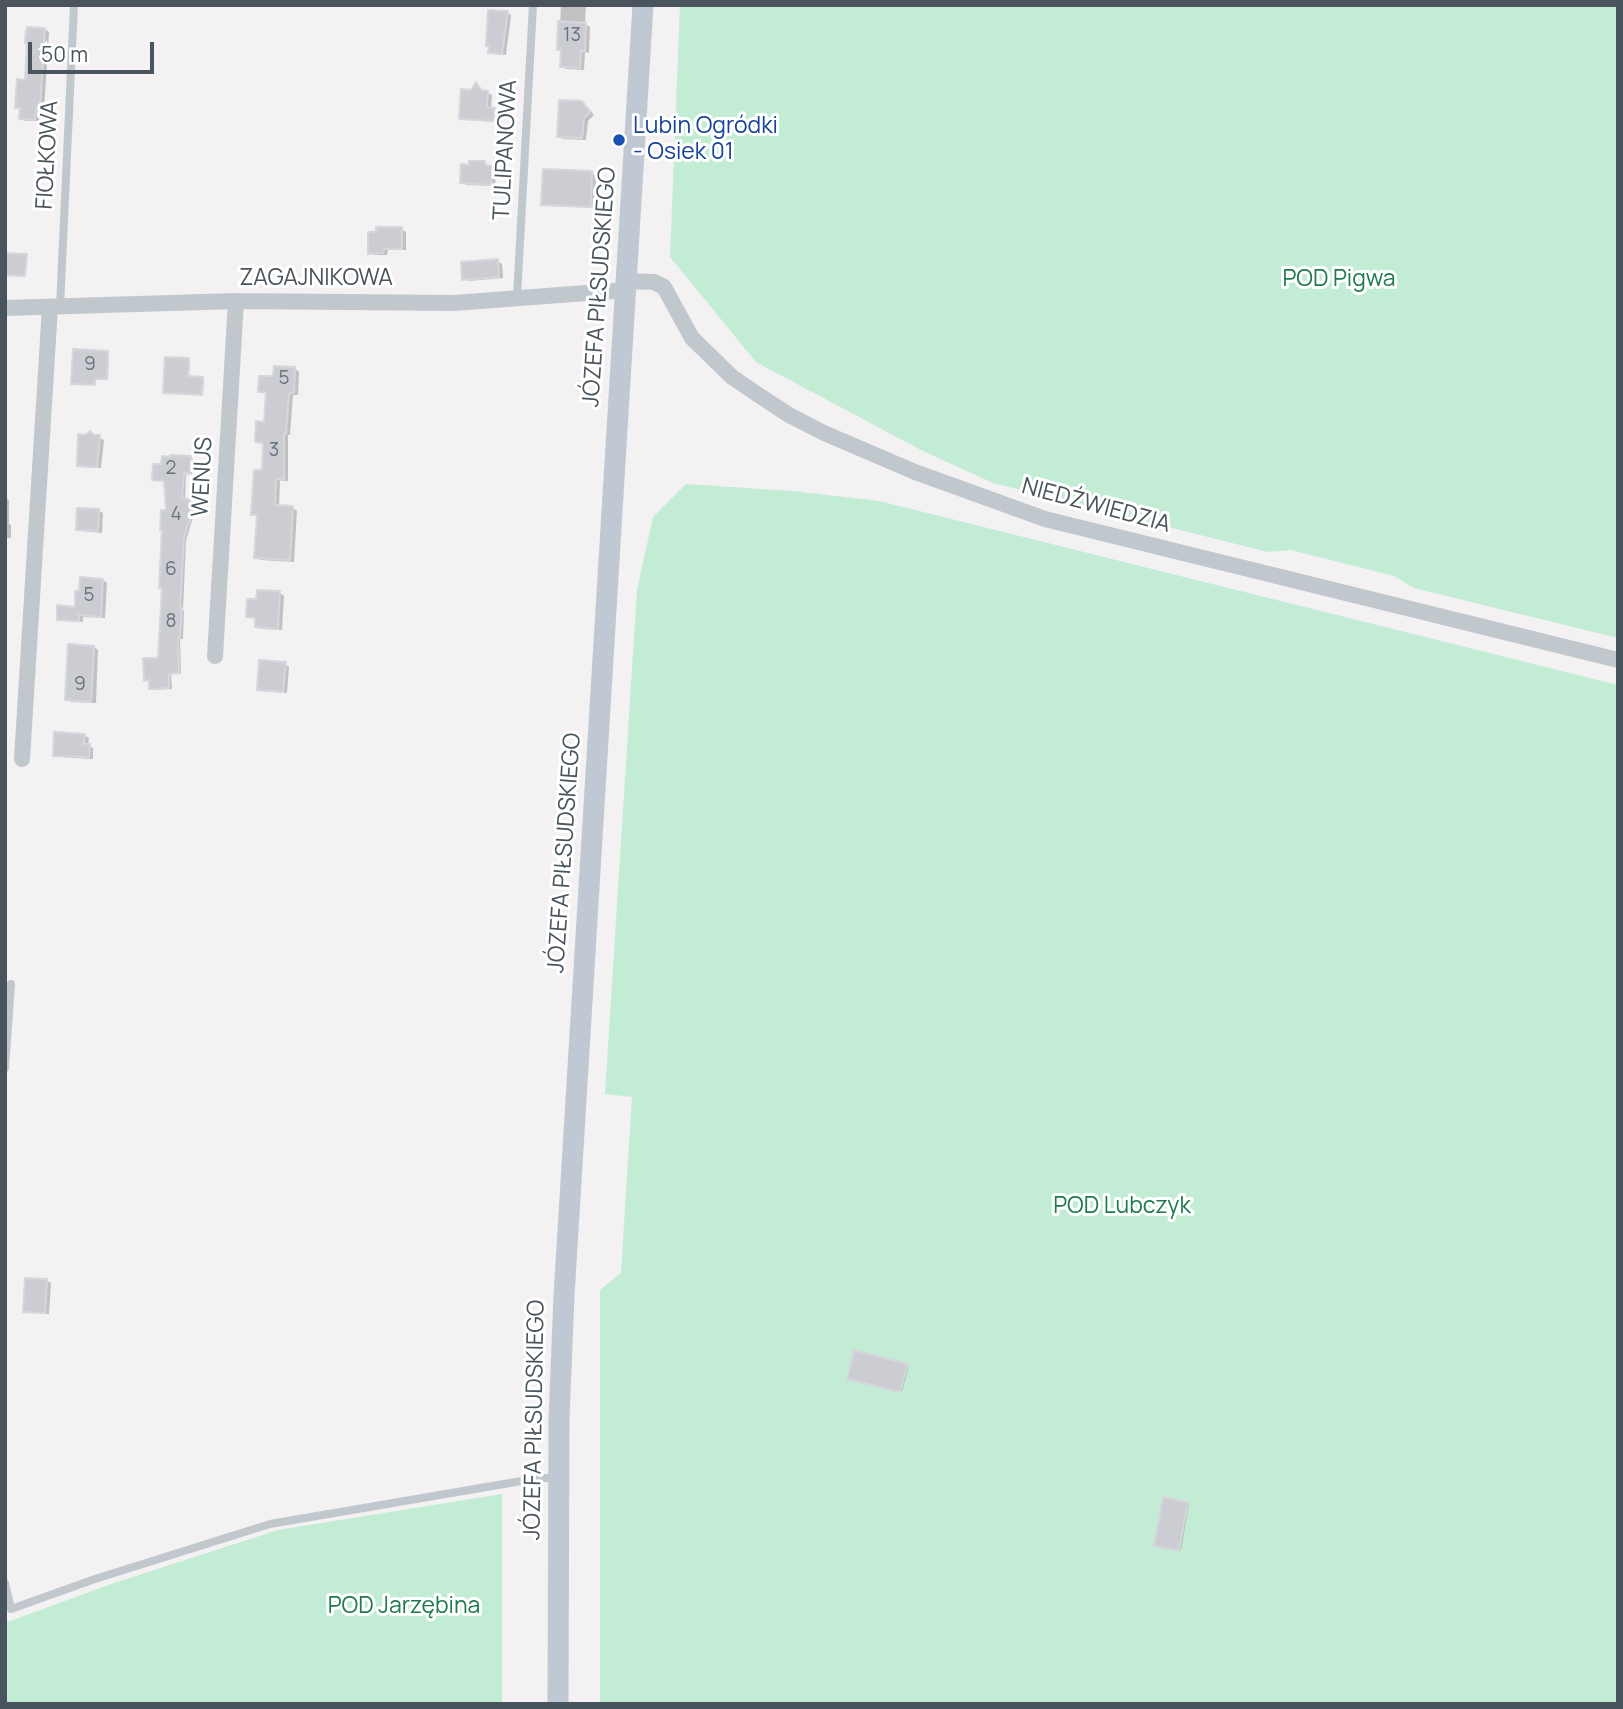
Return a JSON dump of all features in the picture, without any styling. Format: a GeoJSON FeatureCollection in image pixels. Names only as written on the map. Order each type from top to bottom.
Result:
{"type":"FeatureCollection","features":[{"type":"Feature","properties":{"kind":"street","name":"JÓZEFA PIŁSUDSKIEGO"},"geometry":{"type":"LineString","coordinates":[[558,1704],[558,1478],[564,1296],[643,5]]}},
{"type":"Feature","properties":{"kind":"street","name":"NIEDŹWIEDZIA"},"geometry":{"type":"LineString","coordinates":[[626,285],[654,282],[664,286],[692,338],[732,377],[789,415],[915,472],[1045,519],[1618,660]]}},
{"type":"Feature","properties":{"kind":"street","name":"ZAGAJNIKOWA"},"geometry":{"type":"LineString","coordinates":[[5,308],[236,301],[454,303],[626,285]]}},
{"type":"Feature","properties":{"kind":"street","name":"WENUS"},"geometry":{"type":"LineString","coordinates":[[215,656],[236,301]]}},
{"type":"Feature","properties":{"kind":"street"},"geometry":{"type":"LineString","coordinates":[[22,759],[55,307]]}},
{"type":"Feature","properties":{"kind":"lane","name":"FIOŁKOWA"},"geometry":{"type":"LineString","coordinates":[[55,307],[74,5]]}},
{"type":"Feature","properties":{"kind":"lane","name":"TULIPANOWA"},"geometry":{"type":"LineString","coordinates":[[517,297],[533,5]]}},
{"type":"Feature","properties":{"kind":"lane"},"geometry":{"type":"LineString","coordinates":[[5,1068],[11,984]]}},
{"type":"Feature","properties":{"kind":"lane"},"geometry":{"type":"LineString","coordinates":[[5,1583],[11,1609],[95,1579],[270,1524],[539,1478],[558,1478]]}},
{"type":"Feature","properties":{"kind":"green space","name":"POD Pigwa"},"geometry":{"type":"Polygon","coordinates":[[[680,5],[1618,5],[1618,638],[1414,588],[1394,576],[1291,550],[1268,552],[993,483],[921,450],[756,362],[670,257],[680,5]]]}},
{"type":"Feature","properties":{"kind":"green space","name":"POD Lubczyk"},"geometry":{"type":"Polygon","coordinates":[[[686,484],[792,491],[879,501],[1618,685],[1618,1704],[600,1704],[600,1290],[621,1273],[632,1097],[605,1094],[637,590],[653,517],[686,484]]]}},
{"type":"Feature","properties":{"kind":"green space","name":"POD Jarzębina"},"geometry":{"type":"Polygon","coordinates":[[[502,1494],[502,1704],[5,1704],[5,1623],[111,1584],[278,1530],[502,1494]]]}},
{"type":"Feature","properties":{"kind":"building"},"geometry":{"type":"Polygon","coordinates":[[[488,10],[508,11],[502,54],[488,53],[488,10]]]}},
{"type":"Feature","properties":{"kind":"building"},"geometry":{"type":"Polygon","coordinates":[[[558,21],[586,23],[585,51],[581,51],[580,68],[560,67],[561,50],[557,50],[558,21]]]}},
{"type":"Feature","properties":{"kind":"building"},"geometry":{"type":"Polygon","coordinates":[[[27,27],[45,28],[40,109],[36,109],[35,120],[19,119],[20,108],[15,108],[17,79],[25,80],[27,27]]]}},
{"type":"Feature","properties":{"kind":"building"},"geometry":{"type":"Polygon","coordinates":[[[476,82],[481,90],[488,91],[487,107],[495,108],[494,121],[459,119],[461,89],[471,90],[476,82]]]}},
{"type":"Feature","properties":{"kind":"building"},"geometry":{"type":"Polygon","coordinates":[[[559,100],[582,101],[590,112],[584,118],[582,138],[557,137],[559,100]]]}},
{"type":"Feature","properties":{"kind":"building"},"geometry":{"type":"Polygon","coordinates":[[[469,161],[485,161],[485,165],[492,166],[491,185],[460,183],[461,164],[469,165],[469,161]]]}},
{"type":"Feature","properties":{"kind":"building"},"geometry":{"type":"Polygon","coordinates":[[[543,169],[592,171],[591,207],[541,205],[543,169]]]}},
{"type":"Feature","properties":{"kind":"building"},"geometry":{"type":"Polygon","coordinates":[[[376,227],[402,227],[402,249],[384,249],[383,253],[368,254],[368,232],[376,232],[376,227]]]}},
{"type":"Feature","properties":{"kind":"building"},"geometry":{"type":"Polygon","coordinates":[[[5,253],[27,254],[25,276],[5,275],[5,253]]]}},
{"type":"Feature","properties":{"kind":"building"},"geometry":{"type":"Polygon","coordinates":[[[498,259],[499,277],[462,280],[461,262],[498,259]]]}},
{"type":"Feature","properties":{"kind":"building"},"geometry":{"type":"Polygon","coordinates":[[[73,349],[108,351],[107,379],[95,379],[95,385],[71,384],[73,349]]]}},
{"type":"Feature","properties":{"kind":"building"},"geometry":{"type":"Polygon","coordinates":[[[165,357],[189,358],[188,376],[203,377],[202,395],[163,393],[165,357]]]}},
{"type":"Feature","properties":{"kind":"building"},"geometry":{"type":"Polygon","coordinates":[[[274,366],[295,367],[294,393],[289,393],[284,434],[284,480],[276,479],[275,505],[293,506],[290,560],[254,558],[257,515],[251,515],[254,470],[262,470],[263,443],[255,442],[256,421],[264,422],[266,392],[258,392],[259,376],[273,376],[274,366]]]}},
{"type":"Feature","properties":{"kind":"building"},"geometry":{"type":"Polygon","coordinates":[[[90,431],[94,435],[100,435],[97,467],[77,466],[78,434],[86,435],[90,431]]]}},
{"type":"Feature","properties":{"kind":"building"},"geometry":{"type":"Polygon","coordinates":[[[162,456],[191,456],[190,474],[184,473],[182,499],[191,499],[190,523],[184,539],[182,608],[178,638],[179,673],[169,674],[169,688],[149,689],[149,680],[144,681],[143,658],[158,658],[162,588],[159,588],[161,510],[166,510],[164,481],[152,480],[153,464],[161,464],[162,456]]]}},
{"type":"Feature","properties":{"kind":"building"},"geometry":{"type":"Polygon","coordinates":[[[77,508],[99,509],[98,531],[76,530],[77,508]]]}},
{"type":"Feature","properties":{"kind":"building"},"geometry":{"type":"Polygon","coordinates":[[[80,577],[103,579],[101,617],[79,615],[79,621],[57,620],[57,605],[75,607],[75,591],[79,591],[80,577]]]}},
{"type":"Feature","properties":{"kind":"building"},"geometry":{"type":"Polygon","coordinates":[[[257,590],[280,591],[278,629],[255,627],[255,618],[246,617],[247,599],[256,599],[257,590]]]}},
{"type":"Feature","properties":{"kind":"building"},"geometry":{"type":"Polygon","coordinates":[[[68,644],[94,646],[91,702],[65,700],[68,644]]]}},
{"type":"Feature","properties":{"kind":"building"},"geometry":{"type":"Polygon","coordinates":[[[259,660],[286,662],[283,692],[257,690],[259,660]]]}},
{"type":"Feature","properties":{"kind":"building"},"geometry":{"type":"Polygon","coordinates":[[[54,732],[85,734],[84,744],[90,744],[89,757],[53,756],[54,732]]]}},
{"type":"Feature","properties":{"kind":"building"},"geometry":{"type":"Polygon","coordinates":[[[25,1278],[47,1279],[45,1313],[23,1312],[25,1278]]]}},
{"type":"Feature","properties":{"kind":"building"},"geometry":{"type":"Polygon","coordinates":[[[854,1350],[908,1364],[900,1392],[847,1379],[854,1350]]]}},
{"type":"Feature","properties":{"kind":"building"},"geometry":{"type":"Polygon","coordinates":[[[1163,1497],[1188,1502],[1179,1551],[1154,1546],[1163,1497]]]}},
{"type":"Feature","properties":{"kind":"place","name":"Lubin Ogródki - Osiek 01"},"geometry":{"type":"Point","coordinates":[619,140]}}]}
